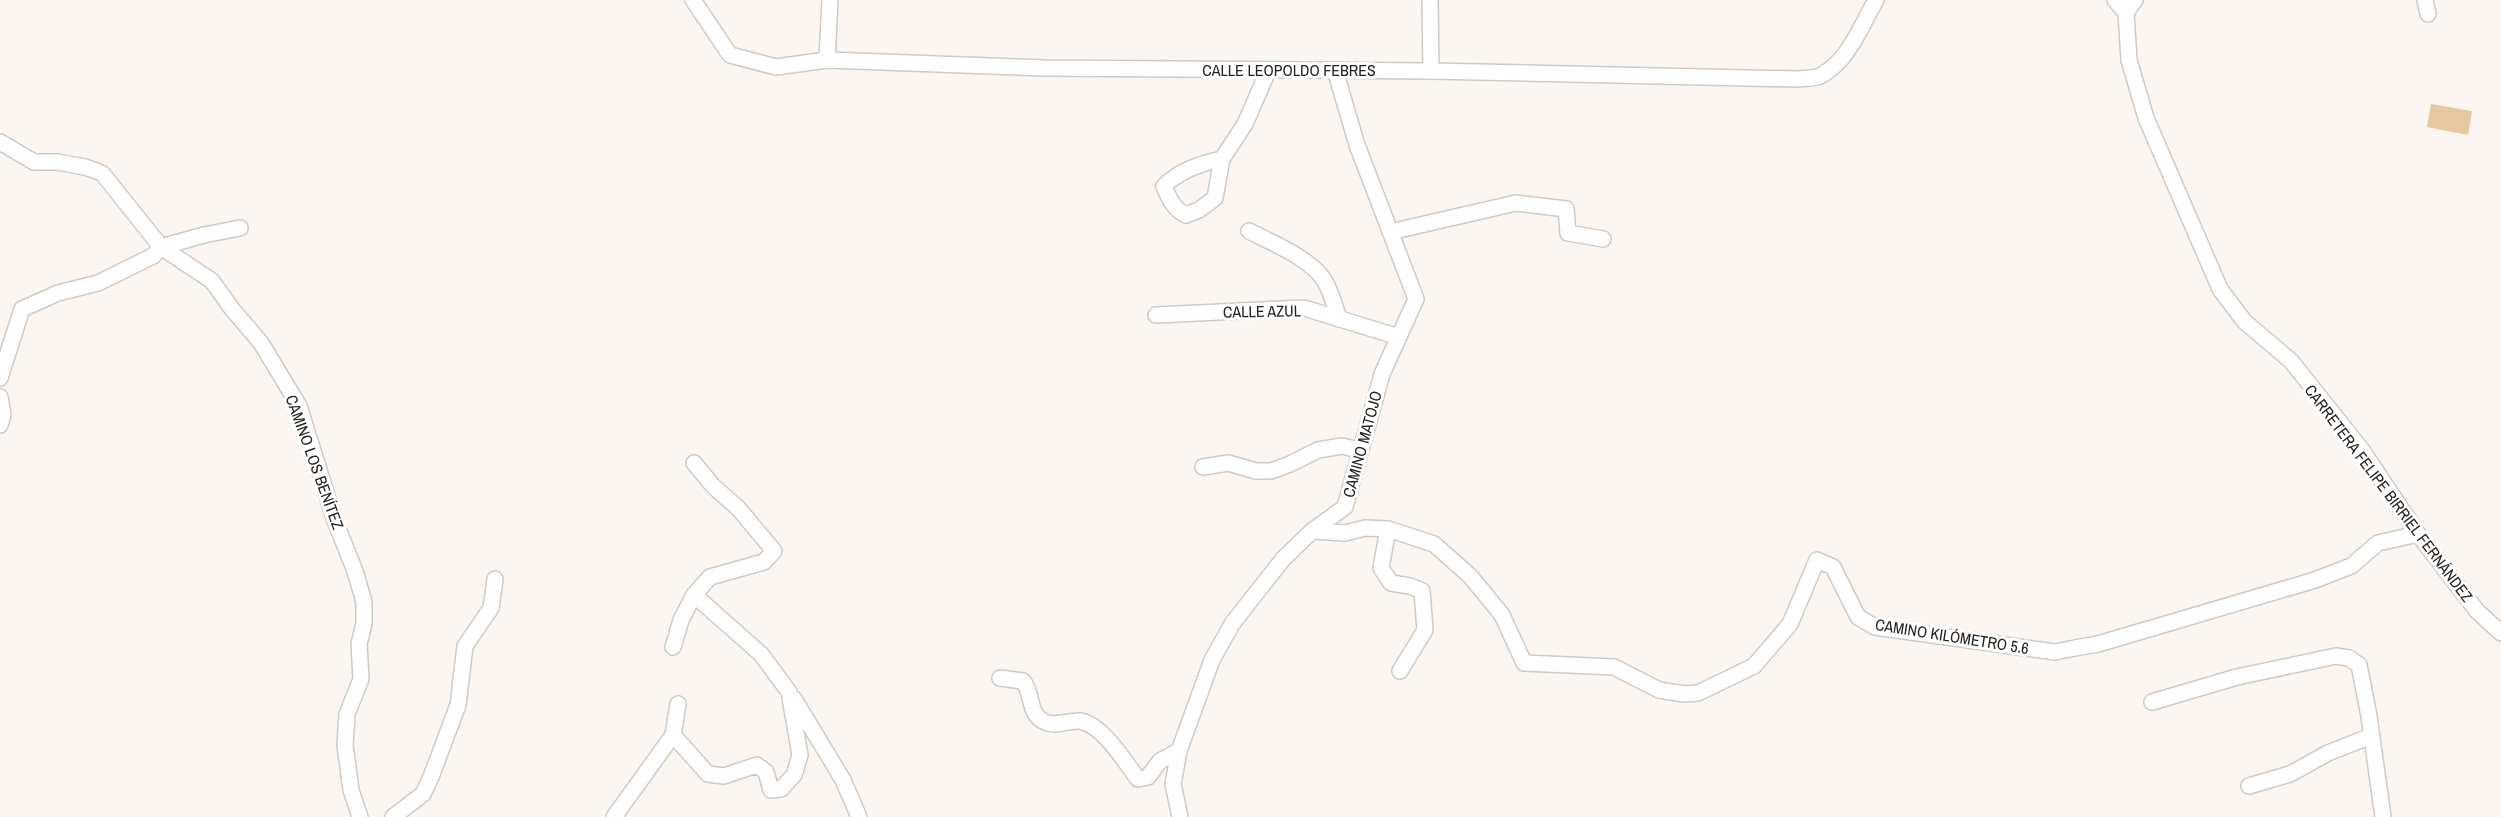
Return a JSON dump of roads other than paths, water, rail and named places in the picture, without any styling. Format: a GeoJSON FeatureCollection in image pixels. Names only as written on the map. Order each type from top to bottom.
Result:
{"type":"FeatureCollection","features":[{"type":"Feature","properties":{"kind":"street","name":"CALLE LEOPOLDO FEBRES"},"geometry":{"type":"LineString","coordinates":[[693,0],[730,55],[776,67],[827,60],[1057,68],[1431,71],[1797,79],[1818,77],[1834,67],[1844,56],[1876,0]]}},
{"type":"Feature","properties":{"kind":"street"},"geometry":{"type":"LineString","coordinates":[[827,60],[830,0]]}},
{"type":"Feature","properties":{"kind":"street"},"geometry":{"type":"LineString","coordinates":[[1430,0],[1431,71]]}},
{"type":"Feature","properties":{"kind":"street"},"geometry":{"type":"LineString","coordinates":[[2115,0],[2131,7]]}},
{"type":"Feature","properties":{"kind":"street","name":"CARRETERA FELIPE BIRRIEL FERNÁNDEZ"},"geometry":{"type":"LineString","coordinates":[[2131,7],[2129,60],[2146,118],[2220,289],[2244,321],[2298,370],[2362,450],[2418,534],[2478,611],[2501,633]]}},
{"type":"Feature","properties":{"kind":"street"},"geometry":{"type":"LineString","coordinates":[[1222,159],[1245,124],[1268,70]]}},
{"type":"Feature","properties":{"kind":"street","name":"CAMINO MATOJO"},"geometry":{"type":"LineString","coordinates":[[1180,817],[1173,784],[1179,752],[1212,660],[1232,624],[1265,581],[1312,531],[1345,507],[1382,374],[1416,299],[1357,145],[1335,70]]}},
{"type":"Feature","properties":{"kind":"street","name":"CAMINO LOS BENÍTEZ"},"geometry":{"type":"LineString","coordinates":[[0,142],[34,162],[57,162],[102,173],[161,247],[212,281],[272,360],[298,406],[334,520],[355,571],[364,602],[364,624],[359,644],[361,679],[347,714],[345,745],[351,790],[360,817]]}},
{"type":"Feature","properties":{"kind":"street"},"geometry":{"type":"LineString","coordinates":[[1390,232],[1516,203],[1566,209],[1568,233],[1603,239]]}},
{"type":"Feature","properties":{"kind":"street"},"geometry":{"type":"LineString","coordinates":[[0,378],[22,309],[58,293],[98,284],[153,256],[161,247],[240,228]]}},
{"type":"Feature","properties":{"kind":"street"},"geometry":{"type":"LineString","coordinates":[[1249,231],[1312,267],[1323,278],[1340,319]]}},
{"type":"Feature","properties":{"kind":"street","name":"CALLE AZUL"},"geometry":{"type":"LineString","coordinates":[[1156,315],[1304,308],[1399,337]]}},
{"type":"Feature","properties":{"kind":"street"},"geometry":{"type":"LineString","coordinates":[[0,397],[3,415],[0,425]]}},
{"type":"Feature","properties":{"kind":"street"},"geometry":{"type":"LineString","coordinates":[[1203,467],[1228,463],[1256,471],[1271,471],[1318,450],[1342,446],[1359,450]]}},
{"type":"Feature","properties":{"kind":"street"},"geometry":{"type":"LineString","coordinates":[[673,647],[681,620],[694,594],[710,577],[764,562],[774,551],[738,508],[713,486],[694,464]]}},
{"type":"Feature","properties":{"kind":"street","name":"CAMINO KILÓMETRO 5.6"},"geometry":{"type":"LineString","coordinates":[[1312,531],[1345,533],[1365,528],[1388,529],[1434,544],[1471,577],[1502,615],[1524,663],[1614,668],[1659,690],[1684,694],[1698,693],[1754,666],[1790,624],[1817,560],[1833,567],[1858,617],[1875,627],[2055,652],[2098,644],[2315,580],[2351,566],[2378,543],[2418,534]]}},
{"type":"Feature","properties":{"kind":"street"},"geometry":{"type":"LineString","coordinates":[[1388,529],[1381,568],[1391,584],[1410,586],[1422,591],[1425,617],[1425,630],[1400,670]]}},
{"type":"Feature","properties":{"kind":"street"},"geometry":{"type":"LineString","coordinates":[[393,817],[423,794],[431,777],[458,705],[465,646],[491,608],[495,579]]}},
{"type":"Feature","properties":{"kind":"street"},"geometry":{"type":"LineString","coordinates":[[694,594],[761,654],[789,692],[843,780],[859,817]]}},
{"type":"Feature","properties":{"kind":"street"},"geometry":{"type":"LineString","coordinates":[[2152,702],[2237,677],[2337,656],[2349,658],[2359,665],[2383,817]]}},
{"type":"Feature","properties":{"kind":"street"},"geometry":{"type":"LineString","coordinates":[[1000,678],[1023,681],[1029,688],[1036,715],[1044,723],[1060,724],[1079,721],[1094,725],[1104,734],[1138,779],[1148,777],[1160,761],[1179,752]]}},
{"type":"Feature","properties":{"kind":"street"},"geometry":{"type":"LineString","coordinates":[[673,735],[708,774],[724,776],[757,765],[766,772],[771,790],[781,789],[794,775],[800,755],[789,692]]}},
{"type":"Feature","properties":{"kind":"street"},"geometry":{"type":"LineString","coordinates":[[614,817],[673,735],[678,704]]}},
{"type":"Feature","properties":{"kind":"street"},"geometry":{"type":"LineString","coordinates":[[2249,786],[2290,774],[2328,753],[2372,736]]}}]}
